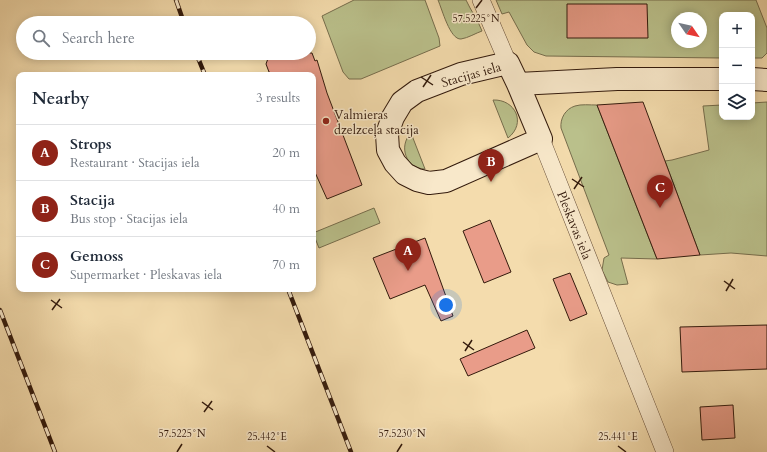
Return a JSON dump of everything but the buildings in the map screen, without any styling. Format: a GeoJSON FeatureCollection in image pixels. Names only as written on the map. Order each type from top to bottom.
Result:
{"type":"FeatureCollection","features":[{"type":"Feature","properties":{"kind":"main road","name":"Pleskavas iela"},"geometry":{"type":"LineString","coordinates":[[508,63],[541,139]]}},
{"type":"Feature","properties":{"kind":"main road","name":"Stacijas iela"},"geometry":{"type":"LineString","coordinates":[[508,63],[460,74],[416,91],[402,102],[393,117],[388,134],[388,150],[395,163],[405,174],[417,180],[429,183],[446,181],[541,139]]}},
{"type":"Feature","properties":{"kind":"main road","name":"Stacijas iela"},"geometry":{"type":"LineString","coordinates":[[518,84],[617,79],[719,79]]}},
{"type":"Feature","properties":{"kind":"main road"},"geometry":{"type":"LineString","coordinates":[[755,80],[767,80]]}},
{"type":"Feature","properties":{"kind":"street","name":"Pleskavas iela"},"geometry":{"type":"LineString","coordinates":[[481,0],[508,63]]}},
{"type":"Feature","properties":{"kind":"street","name":"Pleskavas iela"},"geometry":{"type":"LineString","coordinates":[[541,139],[665,452]]}},
{"type":"Feature","properties":{"kind":"green space"},"geometry":{"type":"Polygon","coordinates":[[[354,0],[425,0],[439,38],[440,46],[361,79],[349,79],[343,72],[322,16],[354,0]]]}},
{"type":"Feature","properties":{"kind":"green space"},"geometry":{"type":"Polygon","coordinates":[[[438,0],[466,0],[482,31],[469,37],[461,39],[457,38],[453,35],[444,17],[438,0]]]}},
{"type":"Feature","properties":{"kind":"green space"},"geometry":{"type":"Polygon","coordinates":[[[496,0],[756,0],[767,28],[767,53],[762,58],[755,58],[755,12],[719,12],[719,58],[546,56],[534,52],[527,45],[509,12],[502,14],[496,0]]]}},
{"type":"Feature","properties":{"kind":"green space"},"geometry":{"type":"Polygon","coordinates":[[[493,100],[507,103],[516,113],[517,126],[508,138],[493,100]]]}},
{"type":"Feature","properties":{"kind":"green space"},"geometry":{"type":"Polygon","coordinates":[[[767,102],[767,256],[731,253],[700,255],[665,161],[709,150],[703,106],[719,105],[719,120],[755,120],[755,103],[767,102]]]}},
{"type":"Feature","properties":{"kind":"green space"},"geometry":{"type":"Polygon","coordinates":[[[580,105],[597,105],[657,259],[621,258],[628,284],[617,285],[608,282],[602,270],[604,258],[609,255],[561,128],[561,121],[568,109],[571,107],[580,105]]]}},
{"type":"Feature","properties":{"kind":"green space"},"geometry":{"type":"Polygon","coordinates":[[[411,133],[425,169],[418,168],[413,165],[406,156],[405,144],[411,133]]]}},
{"type":"Feature","properties":{"kind":"green space"},"geometry":{"type":"Polygon","coordinates":[[[374,208],[380,223],[319,248],[316,240],[316,232],[374,208]]]}},
{"type":"Feature","properties":{"kind":"railway"},"geometry":{"type":"LineString","coordinates":[[176,0],[182,16]]}},
{"type":"Feature","properties":{"kind":"railway"},"geometry":{"type":"LineString","coordinates":[[199,60],[204,72]]}},
{"type":"Feature","properties":{"kind":"railway"},"geometry":{"type":"LineString","coordinates":[[289,292],[351,452]]}},
{"type":"Feature","properties":{"kind":"railway"},"geometry":{"type":"LineString","coordinates":[[0,310],[55,452]]}},
{"type":"Feature","properties":{"kind":"place","name":"Valmieras dzelzceļa stacija"},"geometry":{"type":"Point","coordinates":[326,121]}},
{"type":"Feature","properties":{"kind":"place","name":"Stacija"},"geometry":{"type":"Point","coordinates":[491,182]}},
{"type":"Feature","properties":{"kind":"place","name":"Gemoss"},"geometry":{"type":"Point","coordinates":[660,208]}},
{"type":"Feature","properties":{"kind":"place","name":"Strops"},"geometry":{"type":"Point","coordinates":[408,271]}}]}
